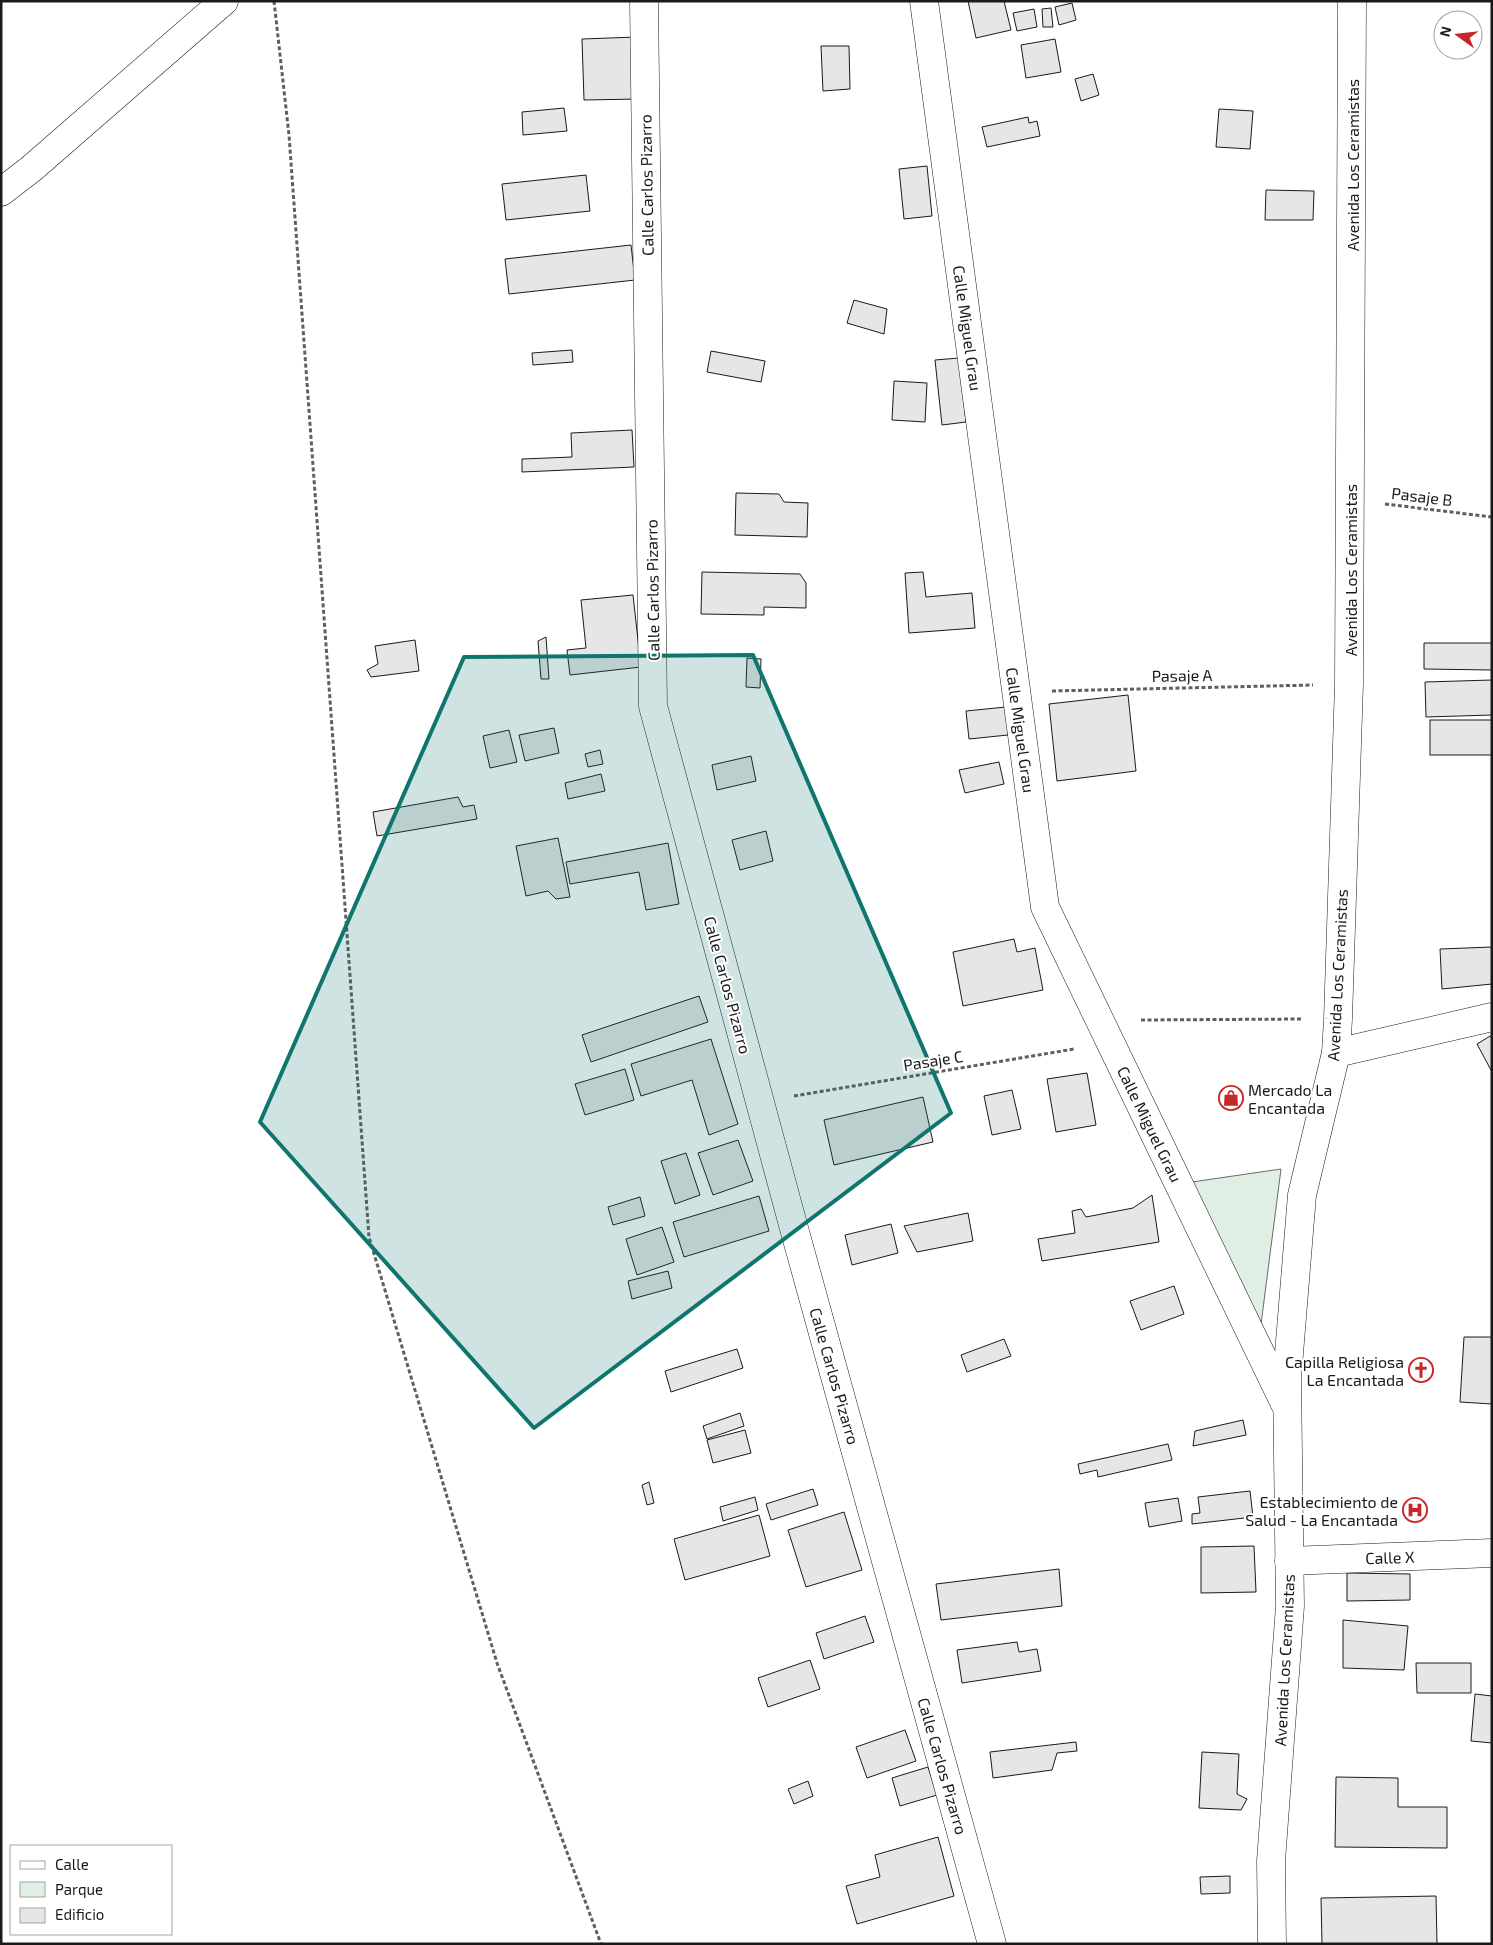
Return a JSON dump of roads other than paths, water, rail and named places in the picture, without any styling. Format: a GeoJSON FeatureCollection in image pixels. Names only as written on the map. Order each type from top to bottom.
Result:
{"type":"FeatureCollection","features":[{"type":"Feature","properties":{"kind":"street"},"geometry":{"type":"LineString","coordinates":[[1,192],[30,170],[224,1]]}},
{"type":"Feature","properties":{"kind":"street","name":"Calle Carlos Pizarro"},"geometry":{"type":"LineString","coordinates":[[644,1],[653,706],[759,1102],[992,1944]]}},
{"type":"Feature","properties":{"kind":"street","name":"Calle Miguel Grau"},"geometry":{"type":"LineString","coordinates":[[924,1],[1045,907],[1287,1408]]}},
{"type":"Feature","properties":{"kind":"street","name":"Avenida Los Ceramistas"},"geometry":{"type":"LineString","coordinates":[[1272,1944],[1271,1861],[1290,1606],[1287,1378],[1302,1195],[1336,1053],[1338,1019],[1349,684],[1352,1]]}},
{"type":"Feature","properties":{"kind":"street"},"geometry":{"type":"LineString","coordinates":[[1336,1053],[1492,1017]]}},
{"type":"Feature","properties":{"kind":"street","name":"Calle X"},"geometry":{"type":"LineString","coordinates":[[1289,1561],[1492,1553]]}},
{"type":"Feature","properties":{"kind":"place","name":"Mercado La Encantada"},"geometry":{"type":"Point","coordinates":[1231,1098]}},
{"type":"Feature","properties":{"kind":"place","name":"Capilla Religiosa La Encantada"},"geometry":{"type":"Point","coordinates":[1421,1370]}},
{"type":"Feature","properties":{"kind":"place","name":"Establecimiento de Salud - La Encantada"},"geometry":{"type":"Point","coordinates":[1415,1510]}}]}
